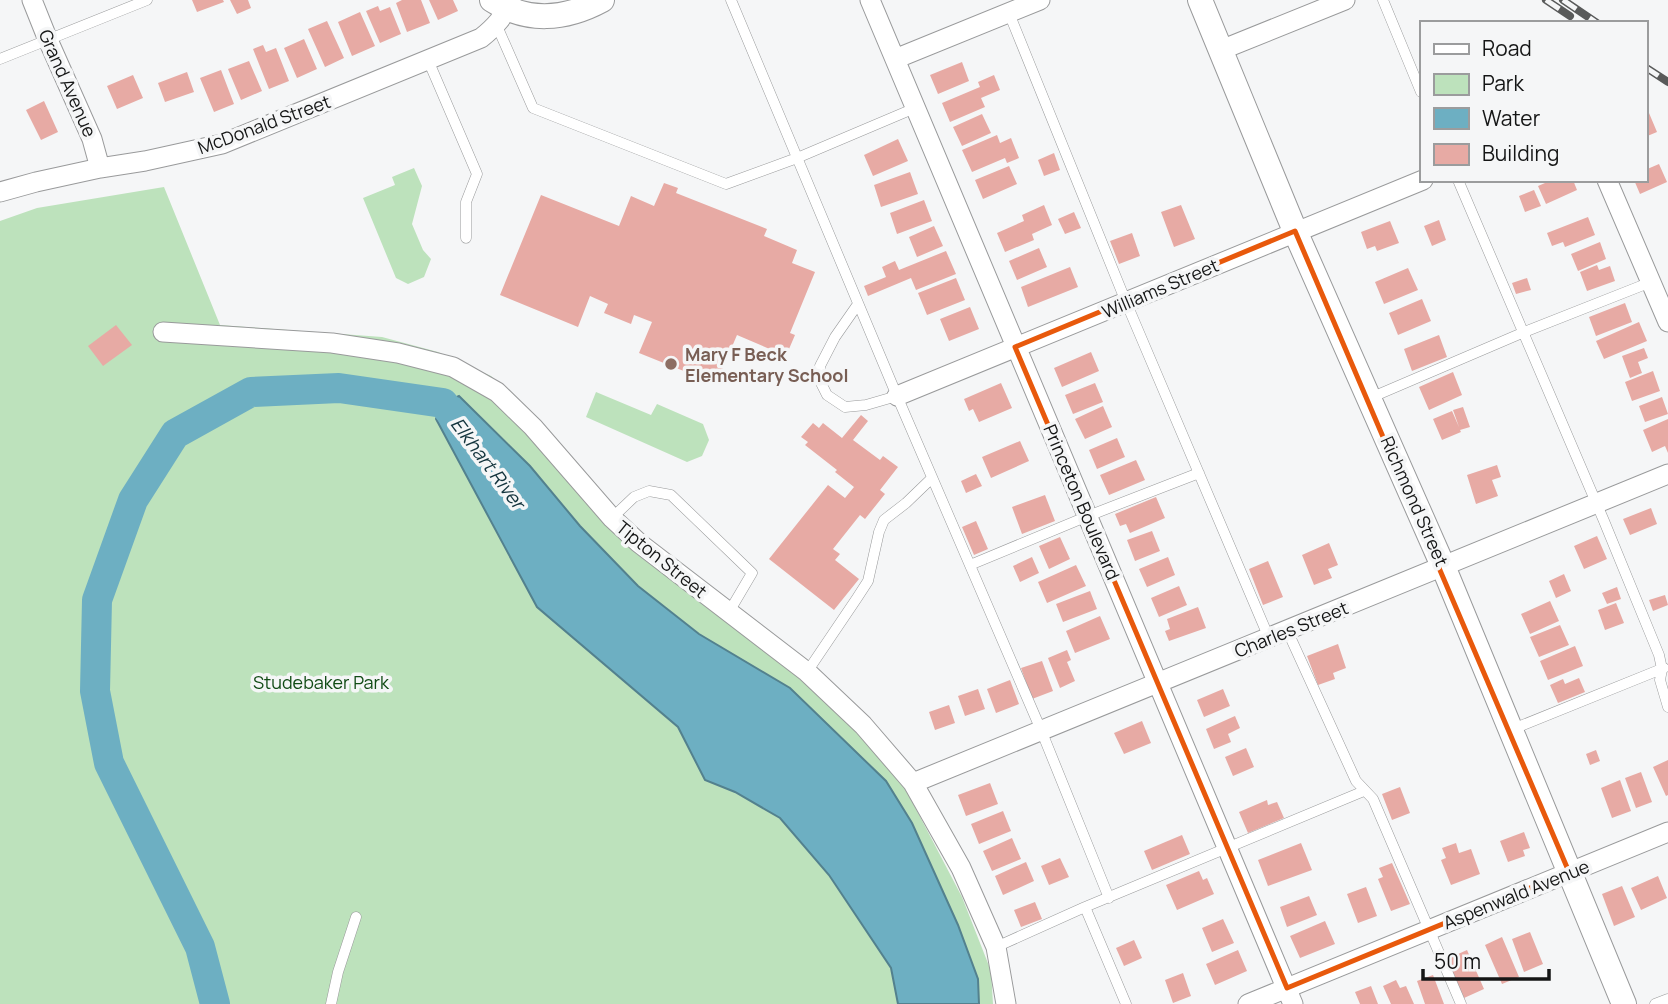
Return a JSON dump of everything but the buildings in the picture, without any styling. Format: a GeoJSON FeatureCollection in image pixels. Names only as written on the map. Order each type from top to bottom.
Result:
{"type":"FeatureCollection","features":[{"type":"Feature","properties":{"kind":"street","name":"Grand Avenue"},"geometry":{"type":"LineString","coordinates":[[32,0],[92,139],[100,168]]}},
{"type":"Feature","properties":{"kind":"street"},"geometry":{"type":"LineString","coordinates":[[502,9],[530,16],[550,17],[578,11],[602,0]]}},
{"type":"Feature","properties":{"kind":"street","name":"Princeton Boulevard"},"geometry":{"type":"LineString","coordinates":[[870,0],[1290,996]]}},
{"type":"Feature","properties":{"kind":"street"},"geometry":{"type":"LineString","coordinates":[[895,59],[1038,0]]}},
{"type":"Feature","properties":{"kind":"street","name":"Richmond Street"},"geometry":{"type":"LineString","coordinates":[[1200,0],[1295,231],[1443,566],[1624,1004]]}},
{"type":"Feature","properties":{"kind":"street"},"geometry":{"type":"LineString","coordinates":[[1221,50],[1345,0]]}},
{"type":"Feature","properties":{"kind":"street","name":"McDonald Street"},"geometry":{"type":"LineString","coordinates":[[0,192],[100,168],[222,144],[481,38],[502,9]]}},
{"type":"Feature","properties":{"kind":"street","name":"Williams Street"},"geometry":{"type":"LineString","coordinates":[[897,396],[1420,181]]}},
{"type":"Feature","properties":{"kind":"street"},"geometry":{"type":"LineString","coordinates":[[1608,182],[1668,322]]}},
{"type":"Feature","properties":{"kind":"street","name":"Tipton Street"},"geometry":{"type":"LineString","coordinates":[[163,332],[332,343],[398,353],[453,367],[497,392],[533,427],[612,518],[639,543],[807,671],[863,725],[913,783],[961,868],[996,947],[1006,1004]]}},
{"type":"Feature","properties":{"kind":"street","name":"Charles Street"},"geometry":{"type":"LineString","coordinates":[[913,783],[1668,474]]}},
{"type":"Feature","properties":{"kind":"street","name":"Aspenwald Avenue"},"geometry":{"type":"LineString","coordinates":[[1248,1004],[1290,996],[1428,929],[1668,832]]}},
{"type":"Feature","properties":{"kind":"lane"},"geometry":{"type":"LineString","coordinates":[[0,59],[148,0]]}},
{"type":"Feature","properties":{"kind":"lane"},"geometry":{"type":"LineString","coordinates":[[731,0],[1041,730],[1109,898]]}},
{"type":"Feature","properties":{"kind":"lane"},"geometry":{"type":"LineString","coordinates":[[1383,0],[1420,90]]}},
{"type":"Feature","properties":{"kind":"lane"},"geometry":{"type":"LineString","coordinates":[[502,9],[533,108],[726,184],[797,159],[915,108]]}},
{"type":"Feature","properties":{"kind":"lane"},"geometry":{"type":"LineString","coordinates":[[1009,13],[1126,302],[1199,473],[1278,634],[1356,781],[1373,799],[1461,1004]]}},
{"type":"Feature","properties":{"kind":"lane"},"geometry":{"type":"LineString","coordinates":[[428,60],[477,174],[466,202],[466,238]]}},
{"type":"Feature","properties":{"kind":"lane"},"geometry":{"type":"LineString","coordinates":[[1459,182],[1665,667],[1660,680],[1668,707]]}},
{"type":"Feature","properties":{"kind":"lane"},"geometry":{"type":"LineString","coordinates":[[1369,398],[1650,282]]}},
{"type":"Feature","properties":{"kind":"lane"},"geometry":{"type":"LineString","coordinates":[[858,303],[835,337],[820,366],[820,380],[827,395],[845,407],[866,405],[897,396]]}},
{"type":"Feature","properties":{"kind":"lane"},"geometry":{"type":"LineString","coordinates":[[971,565],[1199,473]]}},
{"type":"Feature","properties":{"kind":"lane"},"geometry":{"type":"LineString","coordinates":[[807,671],[868,580],[884,520],[932,478]]}},
{"type":"Feature","properties":{"kind":"lane"},"geometry":{"type":"LineString","coordinates":[[612,518],[634,497],[649,491],[671,495],[752,573],[729,612]]}},
{"type":"Feature","properties":{"kind":"lane"},"geometry":{"type":"LineString","coordinates":[[1510,730],[1665,667]]}},
{"type":"Feature","properties":{"kind":"lane"},"geometry":{"type":"LineString","coordinates":[[996,947],[1364,790]]}},
{"type":"Feature","properties":{"kind":"lane"},"geometry":{"type":"LineString","coordinates":[[1085,907],[1126,1004]]}},
{"type":"Feature","properties":{"kind":"lane"},"geometry":{"type":"LineString","coordinates":[[331,1004],[338,972],[356,917]]}},
{"type":"Feature","properties":{"kind":"lane"},"geometry":{"type":"LineString","coordinates":[[1655,1004],[1668,999]]}},
{"type":"Feature","properties":{"kind":"highlighted area"},"geometry":{"type":"Polygon","coordinates":[[[1295,231],[1569,872],[1287,988],[1015,347],[1295,231]]]}},
{"type":"Feature","properties":{"kind":"green space"},"geometry":{"type":"Polygon","coordinates":[[[414,168],[422,186],[412,224],[423,250],[431,259],[424,277],[408,284],[396,278],[363,198],[395,185],[392,177],[414,168]]]}},
{"type":"Feature","properties":{"kind":"green space","name":"Studebaker Park"},"geometry":{"type":"Polygon","coordinates":[[[164,187],[220,325],[382,337],[438,352],[491,376],[540,420],[599,488],[588,500],[794,672],[858,732],[905,788],[962,897],[991,971],[993,1004],[0,1004],[0,221],[37,208],[164,187]]]}},
{"type":"Feature","properties":{"kind":"green space"},"geometry":{"type":"Polygon","coordinates":[[[596,392],[651,415],[657,404],[703,424],[709,440],[702,456],[687,462],[586,417],[596,392]]]}},
{"type":"Feature","properties":{"kind":"water"},"geometry":{"type":"Polygon","coordinates":[[[459,396],[530,466],[580,526],[638,586],[699,634],[790,688],[886,781],[912,823],[958,925],[978,979],[979,1004],[898,1004],[891,968],[829,875],[780,818],[735,792],[705,780],[678,727],[537,607],[436,419],[443,403],[459,396]]]}},
{"type":"Feature","properties":{"kind":"waterway","name":"Elkhart River"},"geometry":{"type":"LineString","coordinates":[[215,1004],[200,947],[109,763],[95,691],[97,600],[133,500],[175,434],[251,392],[339,388],[443,403],[469,435]]}},
{"type":"Feature","properties":{"kind":"railway"},"geometry":{"type":"LineString","coordinates":[[1546,0],[1570,16]]}},
{"type":"Feature","properties":{"kind":"railway"},"geometry":{"type":"LineString","coordinates":[[1563,0],[1594,21]]}},
{"type":"Feature","properties":{"kind":"railway"},"geometry":{"type":"LineString","coordinates":[[1647,68],[1668,82]]}},
{"type":"Feature","properties":{"kind":"place","name":"Mary F Beck Elementary School"},"geometry":{"type":"Point","coordinates":[671,364]}}]}
